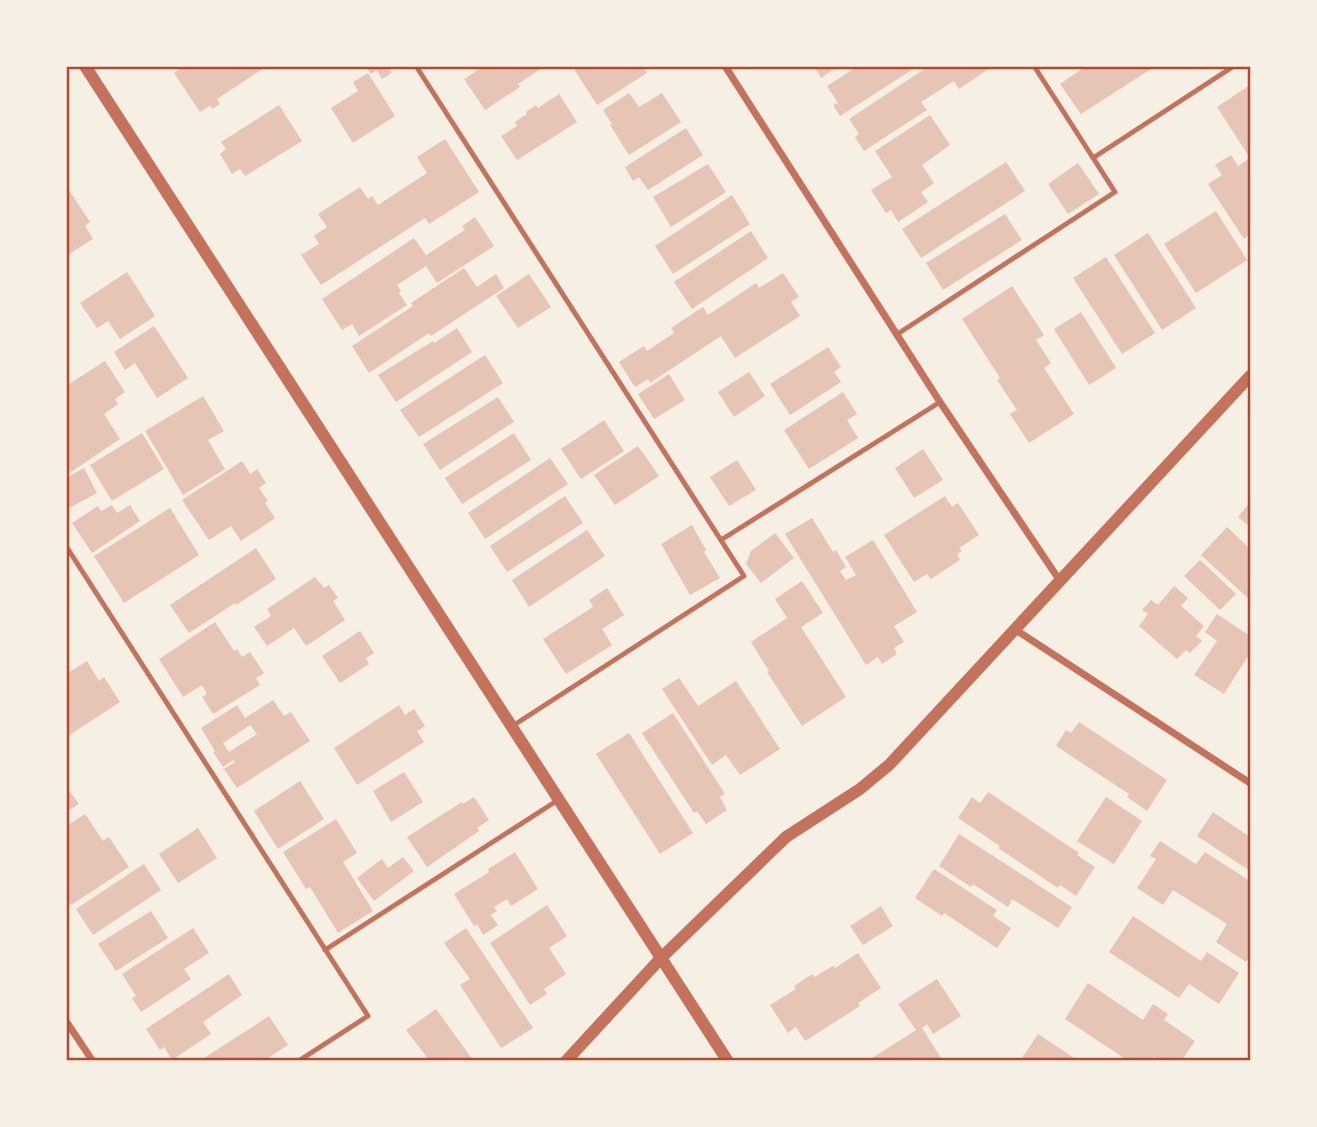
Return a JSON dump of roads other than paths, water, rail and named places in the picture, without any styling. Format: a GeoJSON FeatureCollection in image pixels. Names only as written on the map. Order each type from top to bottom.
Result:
{"type":"FeatureCollection","features":[{"type":"Feature","properties":{"kind":"street"},"geometry":{"type":"LineString","coordinates":[[85,66],[727,1060]]}},
{"type":"Feature","properties":{"kind":"street"},"geometry":{"type":"LineString","coordinates":[[725,66],[896,335],[1060,582]]}},
{"type":"Feature","properties":{"kind":"street"},"geometry":{"type":"LineString","coordinates":[[567,1060],[661,958],[786,837],[860,789],[889,765],[1251,376]]}},
{"type":"Feature","properties":{"kind":"street"},"geometry":{"type":"LineString","coordinates":[[1016,630],[1251,783]]}},
{"type":"Feature","properties":{"kind":"street"},"geometry":{"type":"LineString","coordinates":[[66,1021],[92,1060]]}},
{"type":"Feature","properties":{"kind":"lane"},"geometry":{"type":"LineString","coordinates":[[416,66],[744,576],[511,727]]}},
{"type":"Feature","properties":{"kind":"lane"},"geometry":{"type":"LineString","coordinates":[[896,335],[1115,192],[1034,66]]}},
{"type":"Feature","properties":{"kind":"lane"},"geometry":{"type":"LineString","coordinates":[[1093,158],[1234,66]]}},
{"type":"Feature","properties":{"kind":"lane"},"geometry":{"type":"LineString","coordinates":[[721,540],[940,402]]}},
{"type":"Feature","properties":{"kind":"lane"},"geometry":{"type":"LineString","coordinates":[[66,546],[368,1016],[300,1060]]}},
{"type":"Feature","properties":{"kind":"lane"},"geometry":{"type":"LineString","coordinates":[[325,950],[559,800]]}}]}
